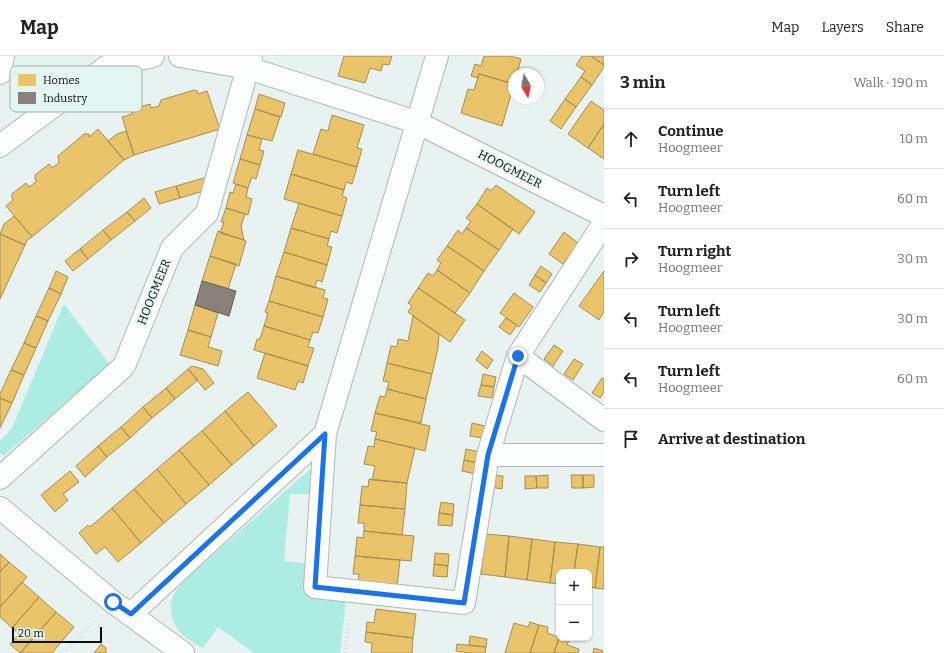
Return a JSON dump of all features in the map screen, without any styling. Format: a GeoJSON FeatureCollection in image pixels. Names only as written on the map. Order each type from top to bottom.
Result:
{"type":"FeatureCollection","features":[{"type":"Feature","properties":{"kind":"street"},"geometry":{"type":"LineString","coordinates":[[0,73],[2,56]]}},
{"type":"Feature","properties":{"kind":"street"},"geometry":{"type":"LineString","coordinates":[[102,62],[153,56]]}},
{"type":"Feature","properties":{"kind":"street","name":"HOOGMEER"},"geometry":{"type":"LineString","coordinates":[[180,56],[250,62],[416,122],[604,216]]}},
{"type":"Feature","properties":{"kind":"street"},"geometry":{"type":"LineString","coordinates":[[437,56],[416,122],[325,434],[315,587],[464,603],[488,455],[518,356],[604,223]]}},
{"type":"Feature","properties":{"kind":"street","name":"HOOGMEER"},"geometry":{"type":"LineString","coordinates":[[0,478],[124,366],[172,248],[207,213],[250,62]]}},
{"type":"Feature","properties":{"kind":"street"},"geometry":{"type":"LineString","coordinates":[[0,146],[41,112]]}},
{"type":"Feature","properties":{"kind":"street"},"geometry":{"type":"LineString","coordinates":[[518,356],[604,420]]}},
{"type":"Feature","properties":{"kind":"street"},"geometry":{"type":"LineString","coordinates":[[131,614],[325,434]]}},
{"type":"Feature","properties":{"kind":"street"},"geometry":{"type":"LineString","coordinates":[[488,455],[604,455]]}},
{"type":"Feature","properties":{"kind":"street"},"geometry":{"type":"LineString","coordinates":[[0,508],[113,602],[183,653]]}},
{"type":"Feature","properties":{"kind":"path"},"geometry":{"type":"LineString","coordinates":[[345,653],[352,592]]}},
{"type":"Feature","properties":{"kind":"path"},"geometry":{"type":"LineString","coordinates":[[63,653],[113,602]]}},
{"type":"Feature","properties":{"kind":"green space"},"geometry":{"type":"Polygon","coordinates":[[[64,304],[110,365],[3,456],[0,453],[0,441],[12,428],[64,304]]]}},
{"type":"Feature","properties":{"kind":"green space"},"geometry":{"type":"Polygon","coordinates":[[[316,464],[313,494],[290,494],[284,561],[308,564],[314,597],[346,601],[340,653],[254,653],[218,627],[203,648],[181,634],[172,618],[171,603],[175,592],[189,576],[316,464]]]}},
{"type":"Feature","properties":{"kind":"building: Homes"},"geometry":{"type":"Polygon","coordinates":[[[344,56],[392,56],[389,65],[383,64],[381,71],[370,68],[365,83],[338,76],[344,56]]]}},
{"type":"Feature","properties":{"kind":"building: Homes"},"geometry":{"type":"Polygon","coordinates":[[[484,56],[510,56],[521,59],[519,68],[508,68],[508,82],[479,74],[478,78],[471,76],[475,64],[481,66],[484,56]]]}},
{"type":"Feature","properties":{"kind":"building: Homes"},"geometry":{"type":"Polygon","coordinates":[[[582,56],[591,56],[604,65],[592,85],[581,77],[585,71],[576,65],[582,56]]]}},
{"type":"Feature","properties":{"kind":"building: Homes"},"geometry":{"type":"Polygon","coordinates":[[[591,56],[604,56],[604,65],[591,56]]]}},
{"type":"Feature","properties":{"kind":"building: Homes"},"geometry":{"type":"Polygon","coordinates":[[[479,74],[508,82],[508,104],[502,126],[461,113],[468,89],[474,90],[479,74]]]}},
{"type":"Feature","properties":{"kind":"building: Homes"},"geometry":{"type":"Polygon","coordinates":[[[581,77],[592,85],[576,107],[565,99],[581,77]]]}},
{"type":"Feature","properties":{"kind":"building: Homes"},"geometry":{"type":"Polygon","coordinates":[[[194,90],[197,91],[198,94],[207,91],[220,129],[134,155],[122,117],[132,114],[132,112],[142,112],[142,106],[150,104],[151,108],[159,106],[161,100],[194,90]]]}},
{"type":"Feature","properties":{"kind":"building: Homes"},"geometry":{"type":"Polygon","coordinates":[[[259,94],[285,103],[281,117],[255,109],[259,94]]]}},
{"type":"Feature","properties":{"kind":"building: Homes"},"geometry":{"type":"Polygon","coordinates":[[[565,99],[576,107],[561,129],[550,121],[565,99]]]}},
{"type":"Feature","properties":{"kind":"building: Homes"},"geometry":{"type":"Polygon","coordinates":[[[591,101],[604,110],[604,124],[588,148],[568,134],[591,101]]]}},
{"type":"Feature","properties":{"kind":"building: Homes"},"geometry":{"type":"Polygon","coordinates":[[[255,109],[280,117],[272,141],[247,135],[255,109]]]}},
{"type":"Feature","properties":{"kind":"building: Homes"},"geometry":{"type":"Polygon","coordinates":[[[332,115],[364,125],[357,148],[362,149],[357,167],[313,154],[321,129],[328,131],[332,115]]]}},
{"type":"Feature","properties":{"kind":"building: Homes"},"geometry":{"type":"Polygon","coordinates":[[[604,124],[604,159],[588,148],[604,124]]]}},
{"type":"Feature","properties":{"kind":"building: Homes"},"geometry":{"type":"Polygon","coordinates":[[[98,129],[124,160],[32,237],[6,206],[13,200],[12,194],[26,183],[29,187],[37,181],[35,180],[35,175],[49,164],[52,168],[59,163],[58,156],[84,134],[89,134],[89,137],[98,129]]]}},
{"type":"Feature","properties":{"kind":"building: Homes"},"geometry":{"type":"Polygon","coordinates":[[[126,131],[134,155],[124,160],[108,141],[117,134],[126,131]]]}},
{"type":"Feature","properties":{"kind":"building: Homes"},"geometry":{"type":"Polygon","coordinates":[[[247,135],[262,139],[259,150],[264,151],[260,165],[240,159],[247,135]]]}},
{"type":"Feature","properties":{"kind":"building: Homes"},"geometry":{"type":"Polygon","coordinates":[[[298,150],[357,167],[352,184],[346,182],[344,190],[291,174],[298,150]]]}},
{"type":"Feature","properties":{"kind":"building: Homes"},"geometry":{"type":"Polygon","coordinates":[[[240,159],[260,165],[256,179],[252,177],[248,188],[233,183],[240,159]]]}},
{"type":"Feature","properties":{"kind":"building: Homes"},"geometry":{"type":"Polygon","coordinates":[[[291,174],[344,190],[342,196],[347,198],[342,216],[284,199],[291,174]]]}},
{"type":"Feature","properties":{"kind":"building: Homes"},"geometry":{"type":"Polygon","coordinates":[[[204,178],[207,190],[180,198],[176,186],[204,178]]]}},
{"type":"Feature","properties":{"kind":"building: Homes"},"geometry":{"type":"Polygon","coordinates":[[[236,184],[248,188],[246,197],[252,199],[248,215],[226,208],[230,192],[233,193],[236,184]]]}},
{"type":"Feature","properties":{"kind":"building: Homes"},"geometry":{"type":"Polygon","coordinates":[[[496,185],[535,212],[519,234],[477,204],[487,188],[491,191],[496,185]]]}},
{"type":"Feature","properties":{"kind":"building: Homes"},"geometry":{"type":"Polygon","coordinates":[[[176,186],[180,198],[159,204],[155,192],[176,186]]]}},
{"type":"Feature","properties":{"kind":"building: Homes"},"geometry":{"type":"Polygon","coordinates":[[[144,198],[151,208],[135,221],[127,212],[144,198]]]}},
{"type":"Feature","properties":{"kind":"building: Homes"},"geometry":{"type":"Polygon","coordinates":[[[299,203],[342,216],[337,233],[331,231],[329,239],[291,228],[299,203]]]}},
{"type":"Feature","properties":{"kind":"building: Homes"},"geometry":{"type":"Polygon","coordinates":[[[477,204],[513,229],[499,250],[466,228],[471,221],[466,218],[477,204]]]}},
{"type":"Feature","properties":{"kind":"building: Homes"},"geometry":{"type":"Polygon","coordinates":[[[226,208],[245,214],[241,226],[244,240],[220,233],[224,222],[221,222],[226,208]]]}},
{"type":"Feature","properties":{"kind":"building: Homes"},"geometry":{"type":"Polygon","coordinates":[[[127,212],[135,221],[111,240],[103,230],[127,212]]]}},
{"type":"Feature","properties":{"kind":"building: Homes"},"geometry":{"type":"Polygon","coordinates":[[[14,216],[32,237],[27,240],[25,245],[0,234],[4,224],[14,216]]]}},
{"type":"Feature","properties":{"kind":"building: Homes"},"geometry":{"type":"Polygon","coordinates":[[[291,228],[329,239],[327,246],[332,247],[327,265],[284,252],[291,228]]]}},
{"type":"Feature","properties":{"kind":"building: Homes"},"geometry":{"type":"Polygon","coordinates":[[[466,228],[499,250],[484,271],[447,246],[458,230],[462,234],[466,228]]]}},
{"type":"Feature","properties":{"kind":"building: Homes"},"geometry":{"type":"Polygon","coordinates":[[[103,230],[111,240],[88,259],[80,249],[103,230]]]}},
{"type":"Feature","properties":{"kind":"building: Homes"},"geometry":{"type":"Polygon","coordinates":[[[218,231],[246,241],[239,266],[210,256],[218,231]]]}},
{"type":"Feature","properties":{"kind":"building: Homes"},"geometry":{"type":"Polygon","coordinates":[[[564,232],[578,243],[563,264],[549,254],[564,232]]]}},
{"type":"Feature","properties":{"kind":"building: Homes"},"geometry":{"type":"Polygon","coordinates":[[[0,234],[25,245],[0,299],[0,234]]]}},
{"type":"Feature","properties":{"kind":"building: Homes"},"geometry":{"type":"Polygon","coordinates":[[[447,246],[484,271],[470,293],[437,270],[441,263],[437,260],[447,246]]]}},
{"type":"Feature","properties":{"kind":"building: Homes"},"geometry":{"type":"Polygon","coordinates":[[[80,249],[88,259],[73,271],[65,261],[80,249]]]}},
{"type":"Feature","properties":{"kind":"building: Homes"},"geometry":{"type":"Polygon","coordinates":[[[284,252],[327,265],[322,282],[317,280],[315,288],[276,276],[284,252]]]}},
{"type":"Feature","properties":{"kind":"building: Homes"},"geometry":{"type":"Polygon","coordinates":[[[210,256],[236,264],[228,289],[202,281],[210,256]]]}},
{"type":"Feature","properties":{"kind":"building: Homes"},"geometry":{"type":"Polygon","coordinates":[[[541,266],[552,274],[546,283],[535,275],[541,266]]]}},
{"type":"Feature","properties":{"kind":"building: Homes"},"geometry":{"type":"Polygon","coordinates":[[[437,270],[470,293],[455,313],[418,288],[428,273],[433,276],[437,270]]]}},
{"type":"Feature","properties":{"kind":"building: Homes"},"geometry":{"type":"Polygon","coordinates":[[[56,271],[68,277],[61,294],[49,288],[56,271]]]}},
{"type":"Feature","properties":{"kind":"building: Homes"},"geometry":{"type":"Polygon","coordinates":[[[604,271],[604,312],[599,320],[579,306],[604,271]]]}},
{"type":"Feature","properties":{"kind":"building: Homes"},"geometry":{"type":"Polygon","coordinates":[[[535,275],[546,283],[540,292],[529,285],[535,275]]]}},
{"type":"Feature","properties":{"kind":"building: Homes"},"geometry":{"type":"Polygon","coordinates":[[[276,276],[325,290],[323,298],[328,299],[323,317],[269,301],[276,276]]]}},
{"type":"Feature","properties":{"kind":"building: Homes"},"geometry":{"type":"Polygon","coordinates":[[[49,288],[61,294],[48,321],[36,316],[49,288]]]}},
{"type":"Feature","properties":{"kind":"building: Homes"},"geometry":{"type":"Polygon","coordinates":[[[418,288],[465,320],[450,342],[408,312],[412,306],[408,303],[418,288]]]}},
{"type":"Feature","properties":{"kind":"building: Homes"},"geometry":{"type":"Polygon","coordinates":[[[514,293],[533,307],[519,327],[500,313],[514,293]]]}},
{"type":"Feature","properties":{"kind":"building: Homes"},"geometry":{"type":"Polygon","coordinates":[[[269,301],[323,317],[318,333],[313,332],[310,340],[264,326],[268,313],[265,312],[269,301]]]}},
{"type":"Feature","properties":{"kind":"building: Homes"},"geometry":{"type":"Polygon","coordinates":[[[195,305],[218,313],[211,337],[188,330],[195,305]]]}},
{"type":"Feature","properties":{"kind":"building: Homes"},"geometry":{"type":"Polygon","coordinates":[[[36,316],[48,321],[36,348],[24,343],[36,316]]]}},
{"type":"Feature","properties":{"kind":"building: Homes"},"geometry":{"type":"Polygon","coordinates":[[[413,316],[439,334],[438,348],[432,374],[387,363],[391,346],[397,347],[398,339],[408,341],[413,316]]]}},
{"type":"Feature","properties":{"kind":"building: Homes"},"geometry":{"type":"Polygon","coordinates":[[[506,318],[517,325],[510,335],[499,327],[506,318]]]}},
{"type":"Feature","properties":{"kind":"building: Homes"},"geometry":{"type":"Polygon","coordinates":[[[264,326],[310,340],[308,347],[314,348],[308,366],[254,350],[257,339],[260,339],[264,326]]]}},
{"type":"Feature","properties":{"kind":"building: Homes"},"geometry":{"type":"Polygon","coordinates":[[[188,330],[211,337],[208,347],[222,351],[218,366],[180,355],[188,330]]]}},
{"type":"Feature","properties":{"kind":"building: Homes"},"geometry":{"type":"Polygon","coordinates":[[[24,343],[36,348],[24,375],[11,370],[24,343]]]}},
{"type":"Feature","properties":{"kind":"building: Homes"},"geometry":{"type":"Polygon","coordinates":[[[554,345],[563,351],[553,366],[544,359],[554,345]]]}},
{"type":"Feature","properties":{"kind":"building: Homes"},"geometry":{"type":"Polygon","coordinates":[[[482,351],[493,360],[487,369],[476,360],[482,351]]]}},
{"type":"Feature","properties":{"kind":"building: Homes"},"geometry":{"type":"Polygon","coordinates":[[[265,353],[308,366],[303,383],[298,381],[295,390],[257,378],[265,353]]]}},
{"type":"Feature","properties":{"kind":"building: Homes"},"geometry":{"type":"Polygon","coordinates":[[[574,359],[583,364],[573,380],[564,374],[574,359]]]}},
{"type":"Feature","properties":{"kind":"building: Homes"},"geometry":{"type":"Polygon","coordinates":[[[387,363],[432,374],[426,399],[387,389],[389,382],[383,381],[387,363]]]}},
{"type":"Feature","properties":{"kind":"building: Homes"},"geometry":{"type":"Polygon","coordinates":[[[192,366],[203,369],[214,383],[205,390],[188,369],[192,366]]]}},
{"type":"Feature","properties":{"kind":"building: Homes"},"geometry":{"type":"Polygon","coordinates":[[[188,369],[198,380],[175,399],[166,388],[188,369]]]}},
{"type":"Feature","properties":{"kind":"building: Homes"},"geometry":{"type":"Polygon","coordinates":[[[11,370],[24,375],[12,403],[0,398],[0,394],[11,370]]]}},
{"type":"Feature","properties":{"kind":"building: Homes"},"geometry":{"type":"Polygon","coordinates":[[[483,374],[496,377],[494,387],[481,385],[483,374]]]}},
{"type":"Feature","properties":{"kind":"building: Homes"},"geometry":{"type":"Polygon","coordinates":[[[602,378],[604,379],[604,392],[600,398],[592,393],[602,378]]]}},
{"type":"Feature","properties":{"kind":"building: Homes"},"geometry":{"type":"Polygon","coordinates":[[[481,385],[494,387],[492,398],[478,396],[481,385]]]}},
{"type":"Feature","properties":{"kind":"building: Homes"},"geometry":{"type":"Polygon","coordinates":[[[166,388],[175,399],[152,418],[143,407],[166,388]]]}},
{"type":"Feature","properties":{"kind":"building: Homes"},"geometry":{"type":"Polygon","coordinates":[[[387,389],[426,399],[421,423],[375,413],[380,396],[385,397],[387,389]]]}},
{"type":"Feature","properties":{"kind":"building: Homes"},"geometry":{"type":"Polygon","coordinates":[[[248,392],[277,426],[254,446],[225,411],[248,392]]]}},
{"type":"Feature","properties":{"kind":"building: Homes"},"geometry":{"type":"Polygon","coordinates":[[[0,398],[12,403],[0,428],[0,398]]]}},
{"type":"Feature","properties":{"kind":"building: Homes"},"geometry":{"type":"Polygon","coordinates":[[[143,407],[152,418],[130,438],[121,427],[143,407]]]}},
{"type":"Feature","properties":{"kind":"building: Homes"},"geometry":{"type":"Polygon","coordinates":[[[225,411],[254,446],[232,465],[202,431],[225,411]]]}},
{"type":"Feature","properties":{"kind":"building: Homes"},"geometry":{"type":"Polygon","coordinates":[[[375,413],[430,426],[425,451],[375,439],[377,432],[371,431],[375,413]]]}},
{"type":"Feature","properties":{"kind":"building: Homes"},"geometry":{"type":"Polygon","coordinates":[[[472,423],[485,426],[483,438],[470,436],[472,423]]]}},
{"type":"Feature","properties":{"kind":"building: Homes"},"geometry":{"type":"Polygon","coordinates":[[[121,427],[130,438],[107,457],[98,446],[121,427]]]}},
{"type":"Feature","properties":{"kind":"building: Homes"},"geometry":{"type":"Polygon","coordinates":[[[202,431],[232,465],[209,485],[179,450],[202,431]]]}},
{"type":"Feature","properties":{"kind":"building: Homes"},"geometry":{"type":"Polygon","coordinates":[[[375,439],[415,448],[407,483],[372,480],[375,466],[364,464],[368,446],[374,447],[375,439]]]}},
{"type":"Feature","properties":{"kind":"building: Homes"},"geometry":{"type":"Polygon","coordinates":[[[98,446],[107,457],[85,477],[76,466],[98,446]]]}},
{"type":"Feature","properties":{"kind":"building: Homes"},"geometry":{"type":"Polygon","coordinates":[[[466,449],[480,452],[478,463],[464,460],[466,449]]]}},
{"type":"Feature","properties":{"kind":"building: Homes"},"geometry":{"type":"Polygon","coordinates":[[[179,450],[209,485],[186,504],[157,469],[179,450]]]}},
{"type":"Feature","properties":{"kind":"building: Homes"},"geometry":{"type":"Polygon","coordinates":[[[464,460],[478,463],[475,474],[462,471],[464,460]]]}},
{"type":"Feature","properties":{"kind":"building: Homes"},"geometry":{"type":"Polygon","coordinates":[[[157,469],[186,504],[164,523],[134,489],[157,469]]]}},
{"type":"Feature","properties":{"kind":"building: Homes"},"geometry":{"type":"Polygon","coordinates":[[[70,471],[79,482],[63,494],[68,500],[55,512],[41,495],[70,471]]]}},
{"type":"Feature","properties":{"kind":"building: Homes"},"geometry":{"type":"Polygon","coordinates":[[[492,475],[503,476],[502,489],[490,487],[492,475]]]}},
{"type":"Feature","properties":{"kind":"building: Homes"},"geometry":{"type":"Polygon","coordinates":[[[548,475],[548,488],[537,488],[536,476],[548,475]]]}},
{"type":"Feature","properties":{"kind":"building: Homes"},"geometry":{"type":"Polygon","coordinates":[[[571,475],[583,475],[583,488],[572,488],[571,475]]]}},
{"type":"Feature","properties":{"kind":"building: Homes"},"geometry":{"type":"Polygon","coordinates":[[[583,475],[594,475],[594,487],[583,488],[583,475]]]}},
{"type":"Feature","properties":{"kind":"building: Homes"},"geometry":{"type":"Polygon","coordinates":[[[525,476],[536,476],[537,488],[525,489],[525,476]]]}},
{"type":"Feature","properties":{"kind":"building: Homes"},"geometry":{"type":"Polygon","coordinates":[[[369,479],[407,483],[405,509],[360,505],[362,486],[368,487],[369,479]]]}},
{"type":"Feature","properties":{"kind":"building: Homes"},"geometry":{"type":"Polygon","coordinates":[[[134,489],[164,523],[141,543],[112,508],[134,489]]]}},
{"type":"Feature","properties":{"kind":"building: Homes"},"geometry":{"type":"Polygon","coordinates":[[[441,502],[454,504],[453,515],[439,513],[441,502]]]}},
{"type":"Feature","properties":{"kind":"building: Homes"},"geometry":{"type":"Polygon","coordinates":[[[360,505],[405,509],[402,535],[364,531],[364,523],[358,523],[360,505]]]}},
{"type":"Feature","properties":{"kind":"building: Homes"},"geometry":{"type":"Polygon","coordinates":[[[112,508],[141,543],[118,562],[105,547],[96,554],[79,533],[88,525],[90,527],[112,508]]]}},
{"type":"Feature","properties":{"kind":"building: Homes"},"geometry":{"type":"Polygon","coordinates":[[[439,513],[453,515],[452,526],[438,525],[439,513]]]}},
{"type":"Feature","properties":{"kind":"building: Homes"},"geometry":{"type":"Polygon","coordinates":[[[364,531],[414,536],[411,561],[355,556],[357,537],[363,538],[364,531]]]}},
{"type":"Feature","properties":{"kind":"building: Homes"},"geometry":{"type":"Polygon","coordinates":[[[486,534],[509,536],[505,577],[481,574],[486,534]]]}},
{"type":"Feature","properties":{"kind":"building: Homes"},"geometry":{"type":"Polygon","coordinates":[[[509,536],[532,539],[527,580],[505,577],[509,536]]]}},
{"type":"Feature","properties":{"kind":"building: Homes"},"geometry":{"type":"Polygon","coordinates":[[[532,539],[555,542],[550,583],[527,580],[532,539]]]}},
{"type":"Feature","properties":{"kind":"building: Homes"},"geometry":{"type":"Polygon","coordinates":[[[555,542],[578,544],[574,569],[556,569],[556,584],[550,583],[555,542]]]}},
{"type":"Feature","properties":{"kind":"building: Homes"},"geometry":{"type":"Polygon","coordinates":[[[578,544],[600,547],[595,588],[592,588],[592,569],[574,569],[578,544]]]}},
{"type":"Feature","properties":{"kind":"building: Homes"},"geometry":{"type":"Polygon","coordinates":[[[600,547],[604,547],[604,589],[595,588],[600,547]]]}},
{"type":"Feature","properties":{"kind":"building: Homes"},"geometry":{"type":"Polygon","coordinates":[[[435,553],[449,554],[448,566],[434,564],[435,553]]]}},
{"type":"Feature","properties":{"kind":"building: Homes"},"geometry":{"type":"Polygon","coordinates":[[[0,554],[9,562],[0,572],[0,554]]]}},
{"type":"Feature","properties":{"kind":"building: Homes"},"geometry":{"type":"Polygon","coordinates":[[[355,556],[400,560],[397,587],[358,582],[359,574],[353,574],[355,556]]]}},
{"type":"Feature","properties":{"kind":"building: Homes"},"geometry":{"type":"Polygon","coordinates":[[[9,562],[27,577],[0,607],[0,572],[9,562]]]}},
{"type":"Feature","properties":{"kind":"building: Homes"},"geometry":{"type":"Polygon","coordinates":[[[434,564],[448,566],[447,577],[433,576],[434,564]]]}},
{"type":"Feature","properties":{"kind":"building: Homes"},"geometry":{"type":"Polygon","coordinates":[[[22,582],[39,597],[12,628],[0,617],[0,607],[22,582]]]}},
{"type":"Feature","properties":{"kind":"building: Homes"},"geometry":{"type":"Polygon","coordinates":[[[39,597],[56,612],[20,653],[10,644],[19,634],[12,628],[39,597]]]}},
{"type":"Feature","properties":{"kind":"building: Homes"},"geometry":{"type":"Polygon","coordinates":[[[376,609],[416,614],[413,638],[366,632],[367,622],[374,623],[376,609]]]}},
{"type":"Feature","properties":{"kind":"building: Homes"},"geometry":{"type":"Polygon","coordinates":[[[56,612],[74,627],[52,653],[21,653],[56,612]]]}},
{"type":"Feature","properties":{"kind":"building: Homes"},"geometry":{"type":"Polygon","coordinates":[[[530,622],[539,625],[530,653],[505,653],[514,623],[528,627],[530,622]]]}},
{"type":"Feature","properties":{"kind":"building: Homes"},"geometry":{"type":"Polygon","coordinates":[[[539,625],[548,627],[547,633],[556,636],[556,641],[558,641],[554,653],[530,653],[539,625]]]}},
{"type":"Feature","properties":{"kind":"building: Homes"},"geometry":{"type":"Polygon","coordinates":[[[366,632],[413,638],[412,653],[371,653],[372,643],[365,642],[366,632]]]}},
{"type":"Feature","properties":{"kind":"building: Homes"},"geometry":{"type":"Polygon","coordinates":[[[470,636],[487,639],[486,647],[469,645],[470,636]]]}},
{"type":"Feature","properties":{"kind":"building: Homes"},"geometry":{"type":"Polygon","coordinates":[[[558,641],[569,641],[567,645],[579,649],[578,653],[554,653],[558,641]]]}},
{"type":"Feature","properties":{"kind":"building: Homes"},"geometry":{"type":"Polygon","coordinates":[[[101,644],[106,648],[106,653],[94,653],[101,644]]]}},
{"type":"Feature","properties":{"kind":"building: Homes"},"geometry":{"type":"Polygon","coordinates":[[[457,644],[486,647],[485,653],[456,651],[457,644]]]}},
{"type":"Feature","properties":{"kind":"building: Homes"},"geometry":{"type":"Polygon","coordinates":[[[594,648],[603,651],[602,653],[593,653],[594,648]]]}},
{"type":"Feature","properties":{"kind":"building: Industry"},"geometry":{"type":"Polygon","coordinates":[[[202,281],[236,291],[229,316],[195,305],[202,281]]]}},
{"type":"Feature","properties":{"kind":"route"},"geometry":{"type":"LineString","coordinates":[[113,602],[131,614],[325,434],[315,587],[464,603],[488,455],[518,356]]}}]}
